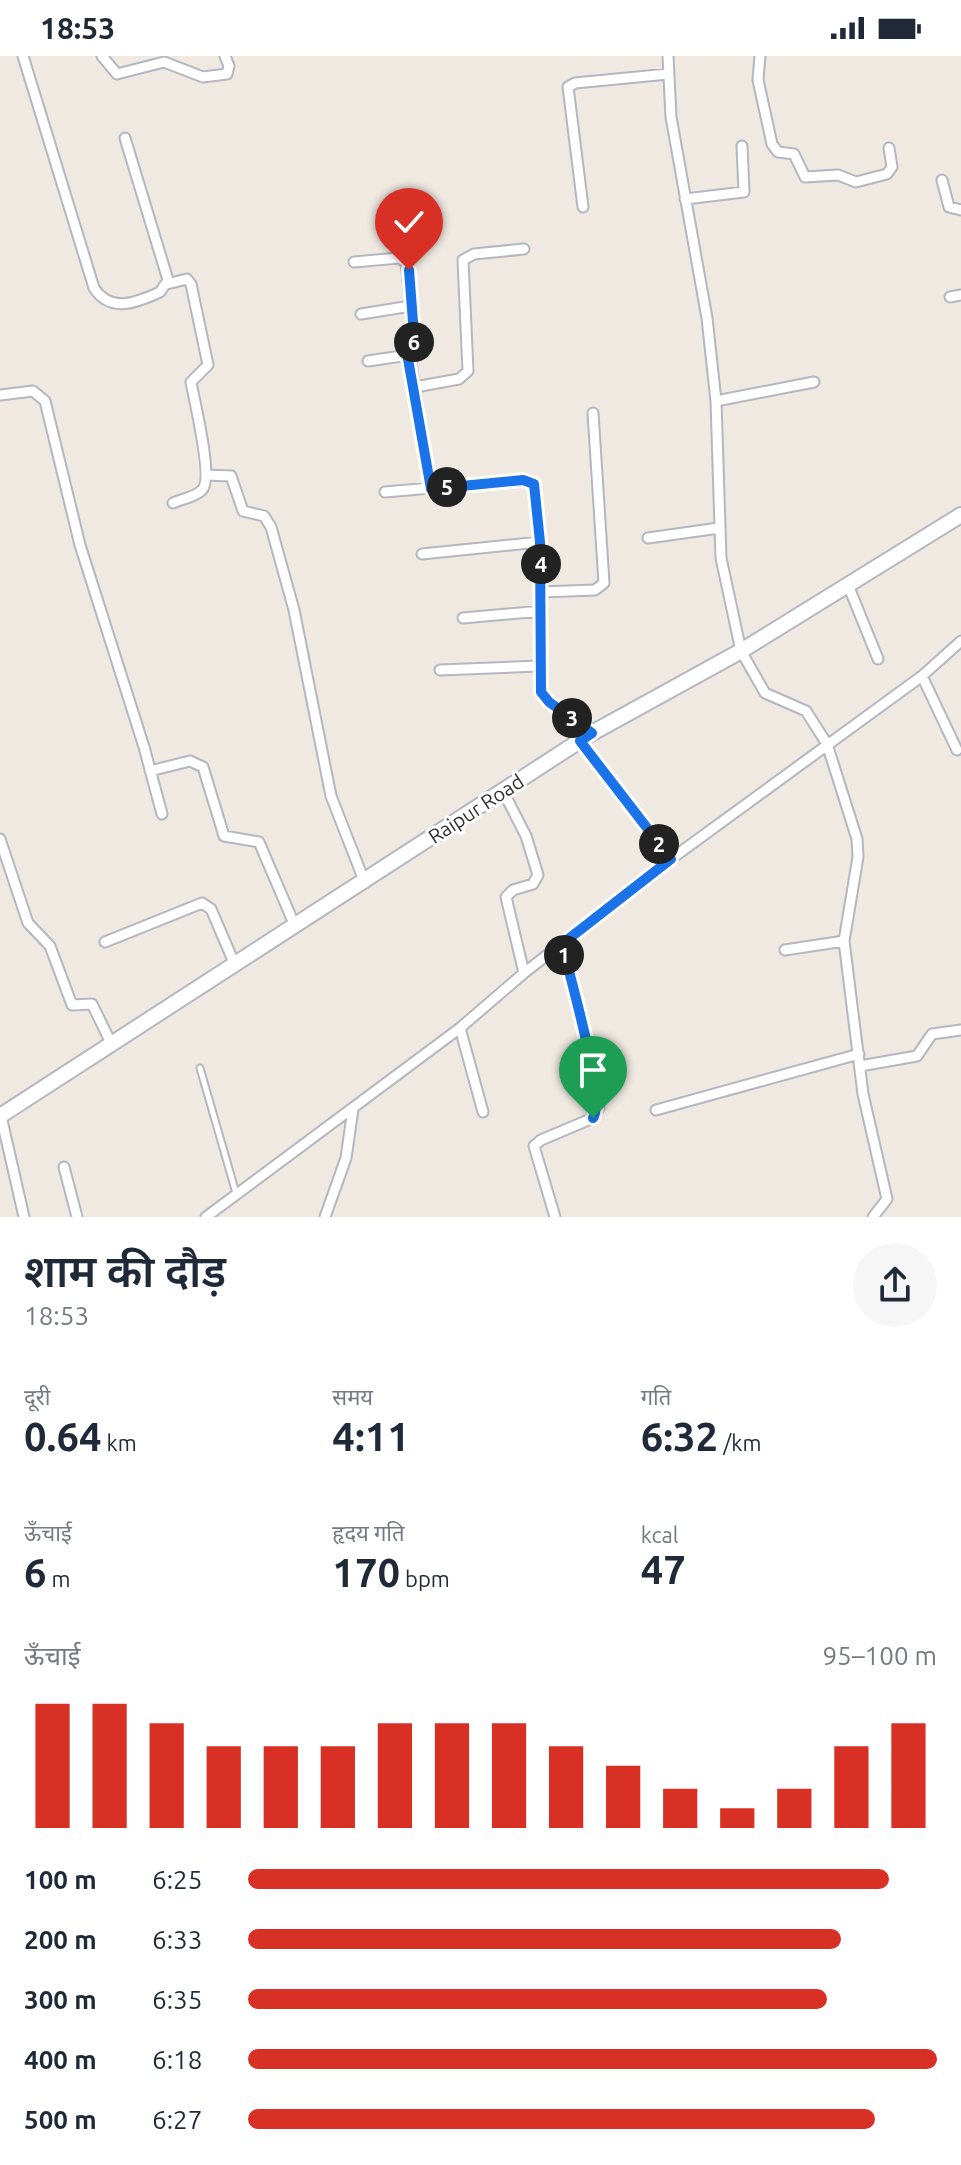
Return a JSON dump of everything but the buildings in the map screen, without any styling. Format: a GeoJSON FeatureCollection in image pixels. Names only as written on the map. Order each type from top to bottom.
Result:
{"type":"FeatureCollection","features":[{"type":"Feature","properties":{"kind":"main road","name":"Raipur Road"},"geometry":{"type":"LineString","coordinates":[[0,1116],[365,883],[586,737],[741,651],[961,515]]}},
{"type":"Feature","properties":{"kind":"street"},"geometry":{"type":"LineString","coordinates":[[23,56],[94,288],[110,302],[127,305],[160,292],[167,284],[187,279],[193,289],[208,365],[191,382],[206,475],[201,492],[173,503]]}},
{"type":"Feature","properties":{"kind":"street"},"geometry":{"type":"LineString","coordinates":[[102,56],[117,74],[164,62],[203,77],[227,74],[229,66],[225,56]]}},
{"type":"Feature","properties":{"kind":"street"},"geometry":{"type":"LineString","coordinates":[[668,56],[671,117],[707,318],[716,401],[719,528],[741,651],[765,693],[806,711],[827,744],[859,850],[844,941],[868,1120],[887,1199],[873,1217]]}},
{"type":"Feature","properties":{"kind":"street"},"geometry":{"type":"LineString","coordinates":[[760,56],[760,94],[772,144],[778,152],[794,154],[805,177],[838,175],[856,182],[887,174],[892,167],[889,148]]}},
{"type":"Feature","properties":{"kind":"street"},"geometry":{"type":"LineString","coordinates":[[583,207],[568,87],[575,83],[668,74]]}},
{"type":"Feature","properties":{"kind":"street"},"geometry":{"type":"LineString","coordinates":[[125,138],[167,284]]}},
{"type":"Feature","properties":{"kind":"street"},"geometry":{"type":"LineString","coordinates":[[685,199],[744,192],[742,146]]}},
{"type":"Feature","properties":{"kind":"street"},"geometry":{"type":"LineString","coordinates":[[942,180],[949,207],[961,210]]}},
{"type":"Feature","properties":{"kind":"street"},"geometry":{"type":"LineString","coordinates":[[415,387],[459,379],[468,371],[463,260],[474,254],[524,249]]}},
{"type":"Feature","properties":{"kind":"street"},"geometry":{"type":"LineString","coordinates":[[354,262],[404,260],[409,270],[415,348],[408,359],[431,489]]}},
{"type":"Feature","properties":{"kind":"street"},"geometry":{"type":"LineString","coordinates":[[950,297],[961,295]]}},
{"type":"Feature","properties":{"kind":"street"},"geometry":{"type":"LineString","coordinates":[[361,314],[411,306]]}},
{"type":"Feature","properties":{"kind":"street"},"geometry":{"type":"LineString","coordinates":[[368,361],[399,356],[408,359]]}},
{"type":"Feature","properties":{"kind":"street"},"geometry":{"type":"LineString","coordinates":[[716,401],[814,382]]}},
{"type":"Feature","properties":{"kind":"street"},"geometry":{"type":"LineString","coordinates":[[0,395],[33,391],[45,401],[80,545],[162,814]]}},
{"type":"Feature","properties":{"kind":"street"},"geometry":{"type":"LineString","coordinates":[[541,592],[595,590],[604,583],[593,413]]}},
{"type":"Feature","properties":{"kind":"street"},"geometry":{"type":"LineString","coordinates":[[206,475],[231,476],[243,511],[264,516],[271,527],[294,610],[331,796],[365,883]]}},
{"type":"Feature","properties":{"kind":"street"},"geometry":{"type":"LineString","coordinates":[[385,492],[531,481],[536,487],[542,611],[540,666],[544,697],[586,737],[671,859]]}},
{"type":"Feature","properties":{"kind":"street"},"geometry":{"type":"LineString","coordinates":[[648,538],[719,528]]}},
{"type":"Feature","properties":{"kind":"street"},"geometry":{"type":"LineString","coordinates":[[422,554],[540,542]]}},
{"type":"Feature","properties":{"kind":"street"},"geometry":{"type":"LineString","coordinates":[[848,585],[878,659]]}},
{"type":"Feature","properties":{"kind":"street"},"geometry":{"type":"LineString","coordinates":[[463,618],[542,611]]}},
{"type":"Feature","properties":{"kind":"street"},"geometry":{"type":"LineString","coordinates":[[206,1217],[460,1028],[524,973],[671,859],[922,676],[961,641]]}},
{"type":"Feature","properties":{"kind":"street"},"geometry":{"type":"LineString","coordinates":[[440,670],[540,666]]}},
{"type":"Feature","properties":{"kind":"street"},"geometry":{"type":"LineString","coordinates":[[922,676],[957,750]]}},
{"type":"Feature","properties":{"kind":"street"},"geometry":{"type":"LineString","coordinates":[[150,771],[190,761],[203,767],[224,836],[259,842],[295,926]]}},
{"type":"Feature","properties":{"kind":"street"},"geometry":{"type":"LineString","coordinates":[[503,791],[526,836],[538,875],[533,884],[513,890],[506,897],[524,973]]}},
{"type":"Feature","properties":{"kind":"street"},"geometry":{"type":"LineString","coordinates":[[0,839],[28,923],[50,946],[72,1005],[92,1004],[112,1045]]}},
{"type":"Feature","properties":{"kind":"street"},"geometry":{"type":"LineString","coordinates":[[0,881],[13,876]]}},
{"type":"Feature","properties":{"kind":"street"},"geometry":{"type":"LineString","coordinates":[[105,942],[197,903],[206,903],[235,965]]}},
{"type":"Feature","properties":{"kind":"street"},"geometry":{"type":"LineString","coordinates":[[785,950],[844,941]]}},
{"type":"Feature","properties":{"kind":"street"},"geometry":{"type":"LineString","coordinates":[[555,1217],[534,1146],[541,1140],[593,1118],[599,1108],[582,1020],[562,944]]}},
{"type":"Feature","properties":{"kind":"street"},"geometry":{"type":"LineString","coordinates":[[460,1028],[483,1112]]}},
{"type":"Feature","properties":{"kind":"street"},"geometry":{"type":"LineString","coordinates":[[860,1066],[917,1056],[932,1034],[961,1030]]}},
{"type":"Feature","properties":{"kind":"street"},"geometry":{"type":"LineString","coordinates":[[656,1110],[859,1054]]}},
{"type":"Feature","properties":{"kind":"street"},"geometry":{"type":"LineString","coordinates":[[325,1217],[346,1158],[353,1109]]}},
{"type":"Feature","properties":{"kind":"street"},"geometry":{"type":"LineString","coordinates":[[0,1116],[24,1217]]}},
{"type":"Feature","properties":{"kind":"street"},"geometry":{"type":"LineString","coordinates":[[64,1167],[77,1217]]}},
{"type":"Feature","properties":{"kind":"lane"},"geometry":{"type":"LineString","coordinates":[[200,1068],[236,1195]]}},
{"type":"Feature","properties":{"kind":"route"},"geometry":{"type":"LineString","coordinates":[[409,270],[415,348],[408,359],[431,489],[523,480],[536,487],[542,611],[541,692],[549,702],[592,733],[580,741],[671,859],[562,944],[593,1073],[599,1108],[593,1118]]}}]}
